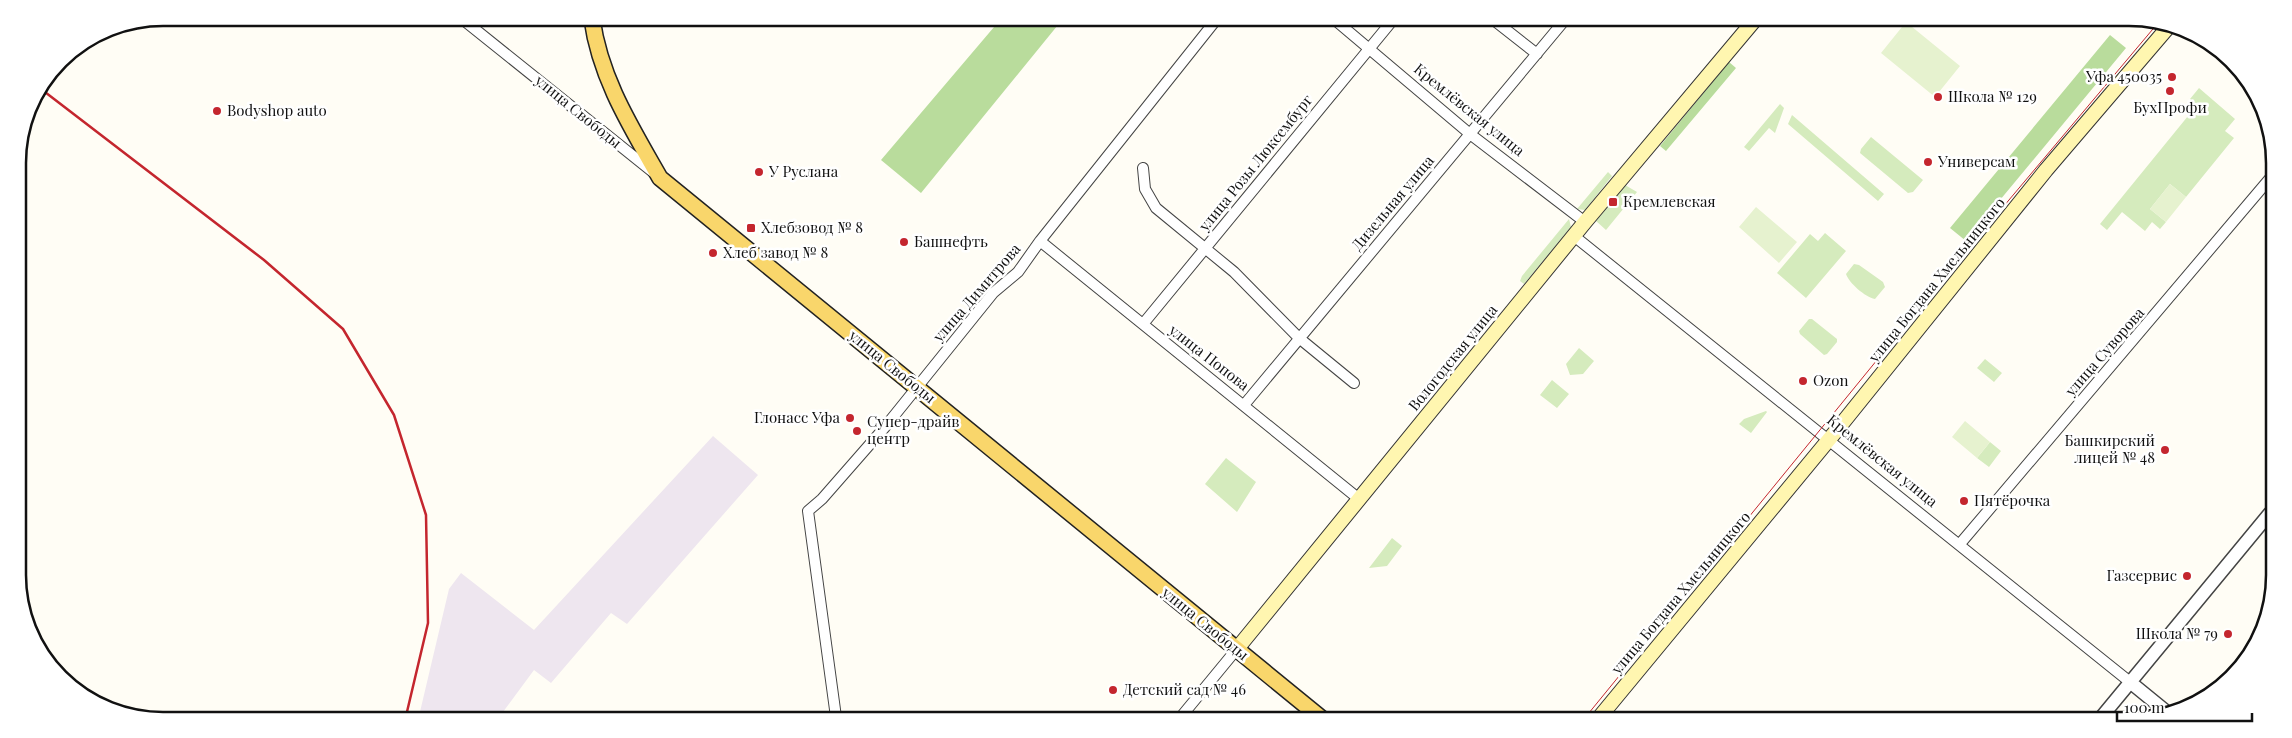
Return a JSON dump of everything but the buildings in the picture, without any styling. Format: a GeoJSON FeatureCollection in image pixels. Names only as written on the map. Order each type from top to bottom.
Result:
{"type":"FeatureCollection","features":[{"type":"Feature","properties":{"kind":"main road","name":"Вологодская улица"},"geometry":{"type":"LineString","coordinates":[[1236,650],[1585,222],[1749,26]]}},
{"type":"Feature","properties":{"kind":"main road"},"geometry":{"type":"LineString","coordinates":[[593,27],[595,40],[606,75],[620,106],[660,178]]}},
{"type":"Feature","properties":{"kind":"main road","name":"улица Богдана Хмельницкого"},"geometry":{"type":"LineString","coordinates":[[1604,711],[1829,439],[2046,170],[2165,31]]}},
{"type":"Feature","properties":{"kind":"main road","name":"улица Свободы"},"geometry":{"type":"LineString","coordinates":[[660,178],[1313,711]]}},
{"type":"Feature","properties":{"kind":"street","name":"улица Димитрова"},"geometry":{"type":"LineString","coordinates":[[835,712],[808,512],[822,499],[918,387],[993,293],[1018,272],[1040,241],[1211,26]]}},
{"type":"Feature","properties":{"kind":"street","name":"Кремлёвская улица"},"geometry":{"type":"LineString","coordinates":[[1343,26],[1470,134],[1585,222]]}},
{"type":"Feature","properties":{"kind":"street","name":"улица Розы Люксембург"},"geometry":{"type":"LineString","coordinates":[[1143,324],[1388,26]]}},
{"type":"Feature","properties":{"kind":"street"},"geometry":{"type":"LineString","coordinates":[[1502,26],[1536,54]]}},
{"type":"Feature","properties":{"kind":"street","name":"Дизельная улица"},"geometry":{"type":"LineString","coordinates":[[1244,405],[1560,26]]}},
{"type":"Feature","properties":{"kind":"street","name":"улица Свободы"},"geometry":{"type":"LineString","coordinates":[[472,27],[660,178]]}},
{"type":"Feature","properties":{"kind":"street"},"geometry":{"type":"LineString","coordinates":[[1142,168],[1146,189],[1156,208],[1234,272],[1299,338],[1354,384]]}},
{"type":"Feature","properties":{"kind":"street","name":"улица Суворова"},"geometry":{"type":"LineString","coordinates":[[1959,545],[2266,183]]}},
{"type":"Feature","properties":{"kind":"street","name":"Кремлёвская улица"},"geometry":{"type":"LineString","coordinates":[[1574,236],[2161,708]]}},
{"type":"Feature","properties":{"kind":"street","name":"улица Попова"},"geometry":{"type":"LineString","coordinates":[[1040,241],[1358,499]]}},
{"type":"Feature","properties":{"kind":"street"},"geometry":{"type":"LineString","coordinates":[[2106,711],[2266,518]]}},
{"type":"Feature","properties":{"kind":"street","name":"Вологодская улица"},"geometry":{"type":"LineString","coordinates":[[1185,711],[1236,650]]}},
{"type":"Feature","properties":{"kind":"shaded area"},"geometry":{"type":"Polygon","coordinates":[[[713,436],[758,475],[627,624],[611,613],[551,683],[534,670],[503,712],[420,712],[449,589],[461,573],[534,630],[713,436]]]}},
{"type":"Feature","properties":{"kind":"green space"},"geometry":{"type":"Polygon","coordinates":[[[1903,26],[1911,26],[1960,66],[1935,97],[1881,53],[1903,26]]]}},
{"type":"Feature","properties":{"kind":"green space"},"geometry":{"type":"Polygon","coordinates":[[[994,27],[1057,27],[921,193],[881,160],[994,27]]]}},
{"type":"Feature","properties":{"kind":"green space"},"geometry":{"type":"Polygon","coordinates":[[[2110,35],[2126,48],[1966,241],[1950,228],[2110,35]]]}},
{"type":"Feature","properties":{"kind":"green space"},"geometry":{"type":"Polygon","coordinates":[[[1729,62],[1736,68],[1666,151],[1660,146],[1729,62]]]}},
{"type":"Feature","properties":{"kind":"green space"},"geometry":{"type":"Polygon","coordinates":[[[2199,88],[2235,119],[2225,131],[2234,138],[2186,197],[2170,184],[2150,209],[2166,222],[2160,229],[2152,222],[2145,231],[2122,212],[2107,230],[2100,224],[2197,105],[2190,99],[2199,88]]]}},
{"type":"Feature","properties":{"kind":"green space"},"geometry":{"type":"Polygon","coordinates":[[[1780,104],[1784,108],[1775,133],[1769,128],[1749,151],[1744,147],[1780,104]]]}},
{"type":"Feature","properties":{"kind":"green space"},"geometry":{"type":"Polygon","coordinates":[[[1792,115],[1884,194],[1878,201],[1788,124],[1792,115]]]}},
{"type":"Feature","properties":{"kind":"green space"},"geometry":{"type":"Polygon","coordinates":[[[1871,137],[1923,180],[1913,192],[1908,193],[1860,153],[1871,137]]]}},
{"type":"Feature","properties":{"kind":"green space"},"geometry":{"type":"Polygon","coordinates":[[[1608,172],[1612,176],[1585,210],[1577,209],[1608,172]]]}},
{"type":"Feature","properties":{"kind":"green space"},"geometry":{"type":"Polygon","coordinates":[[[2170,184],[2186,197],[2166,222],[2150,209],[2170,184]]]}},
{"type":"Feature","properties":{"kind":"green space"},"geometry":{"type":"Polygon","coordinates":[[[1625,185],[1637,192],[1606,230],[1596,221],[1625,185]]]}},
{"type":"Feature","properties":{"kind":"green space"},"geometry":{"type":"Polygon","coordinates":[[[1756,207],[1797,242],[1779,263],[1739,227],[1756,207]]]}},
{"type":"Feature","properties":{"kind":"green space"},"geometry":{"type":"Polygon","coordinates":[[[1569,219],[1571,227],[1524,284],[1520,281],[1522,276],[1569,219]]]}},
{"type":"Feature","properties":{"kind":"green space"},"geometry":{"type":"Polygon","coordinates":[[[1825,233],[1846,251],[1806,298],[1777,273],[1810,234],[1818,241],[1825,233]]]}},
{"type":"Feature","properties":{"kind":"green space"},"geometry":{"type":"Polygon","coordinates":[[[1854,264],[1859,265],[1883,282],[1885,287],[1875,299],[1862,293],[1848,278],[1846,274],[1854,264]]]}},
{"type":"Feature","properties":{"kind":"green space"},"geometry":{"type":"Polygon","coordinates":[[[1809,319],[1812,319],[1837,339],[1837,342],[1827,354],[1824,355],[1800,334],[1799,331],[1809,319]]]}},
{"type":"Feature","properties":{"kind":"green space"},"geometry":{"type":"Polygon","coordinates":[[[1579,348],[1594,361],[1583,374],[1570,375],[1566,364],[1579,348]]]}},
{"type":"Feature","properties":{"kind":"green space"},"geometry":{"type":"Polygon","coordinates":[[[1985,359],[2002,373],[1994,382],[1977,368],[1985,359]]]}},
{"type":"Feature","properties":{"kind":"green space"},"geometry":{"type":"Polygon","coordinates":[[[1552,380],[1569,394],[1557,408],[1540,395],[1552,380]]]}},
{"type":"Feature","properties":{"kind":"green space"},"geometry":{"type":"Polygon","coordinates":[[[1766,411],[1751,433],[1739,424],[1744,419],[1766,411]]]}},
{"type":"Feature","properties":{"kind":"green space"},"geometry":{"type":"Polygon","coordinates":[[[1965,421],[1990,442],[1977,458],[1952,437],[1965,421]]]}},
{"type":"Feature","properties":{"kind":"green space"},"geometry":{"type":"Polygon","coordinates":[[[1990,442],[2001,451],[1989,467],[1977,458],[1990,442]]]}},
{"type":"Feature","properties":{"kind":"green space"},"geometry":{"type":"Polygon","coordinates":[[[1226,458],[1256,482],[1237,512],[1205,484],[1226,458]]]}},
{"type":"Feature","properties":{"kind":"green space"},"geometry":{"type":"Polygon","coordinates":[[[1392,538],[1402,546],[1387,566],[1369,568],[1392,538]]]}},
{"type":"Feature","properties":{"kind":"tram line"},"geometry":{"type":"LineString","coordinates":[[1590,711],[1966,251],[2153,28]]}},
{"type":"Feature","properties":{"kind":"railway"},"geometry":{"type":"LineString","coordinates":[[46,93],[264,260],[343,329],[394,415],[426,515],[428,623],[407,712]]}},
{"type":"Feature","properties":{"kind":"place","name":"Уфа 450035"},"geometry":{"type":"Point","coordinates":[2172,77]}},
{"type":"Feature","properties":{"kind":"place","name":"БухПрофи"},"geometry":{"type":"Point","coordinates":[2170,91]}},
{"type":"Feature","properties":{"kind":"place","name":"Школа № 129"},"geometry":{"type":"Point","coordinates":[1938,97]}},
{"type":"Feature","properties":{"kind":"place","name":"Bodyshop auto"},"geometry":{"type":"Point","coordinates":[217,111]}},
{"type":"Feature","properties":{"kind":"place","name":"Универсам"},"geometry":{"type":"Point","coordinates":[1928,162]}},
{"type":"Feature","properties":{"kind":"place","name":"У Руслана"},"geometry":{"type":"Point","coordinates":[759,172]}},
{"type":"Feature","properties":{"kind":"place","name":"Кремлевская"},"geometry":{"type":"Point","coordinates":[1613,202]}},
{"type":"Feature","properties":{"kind":"place","name":"Хлебзовод № 8"},"geometry":{"type":"Point","coordinates":[751,228]}},
{"type":"Feature","properties":{"kind":"place","name":"Башнефть"},"geometry":{"type":"Point","coordinates":[904,242]}},
{"type":"Feature","properties":{"kind":"place","name":"Хлеб завод № 8"},"geometry":{"type":"Point","coordinates":[713,253]}},
{"type":"Feature","properties":{"kind":"place","name":"Ozon"},"geometry":{"type":"Point","coordinates":[1803,381]}},
{"type":"Feature","properties":{"kind":"place","name":"Глонасс Уфа"},"geometry":{"type":"Point","coordinates":[850,418]}},
{"type":"Feature","properties":{"kind":"place","name":"Супер-драйв центр"},"geometry":{"type":"Point","coordinates":[857,431]}},
{"type":"Feature","properties":{"kind":"place","name":"Башкирский лицей № 48"},"geometry":{"type":"Point","coordinates":[2165,450]}},
{"type":"Feature","properties":{"kind":"place","name":"Пятёрочка"},"geometry":{"type":"Point","coordinates":[1964,501]}},
{"type":"Feature","properties":{"kind":"place","name":"Газсервис"},"geometry":{"type":"Point","coordinates":[2187,576]}},
{"type":"Feature","properties":{"kind":"place","name":"Школа № 79"},"geometry":{"type":"Point","coordinates":[2228,634]}},
{"type":"Feature","properties":{"kind":"place","name":"Детский сад № 46"},"geometry":{"type":"Point","coordinates":[1113,690]}}]}
